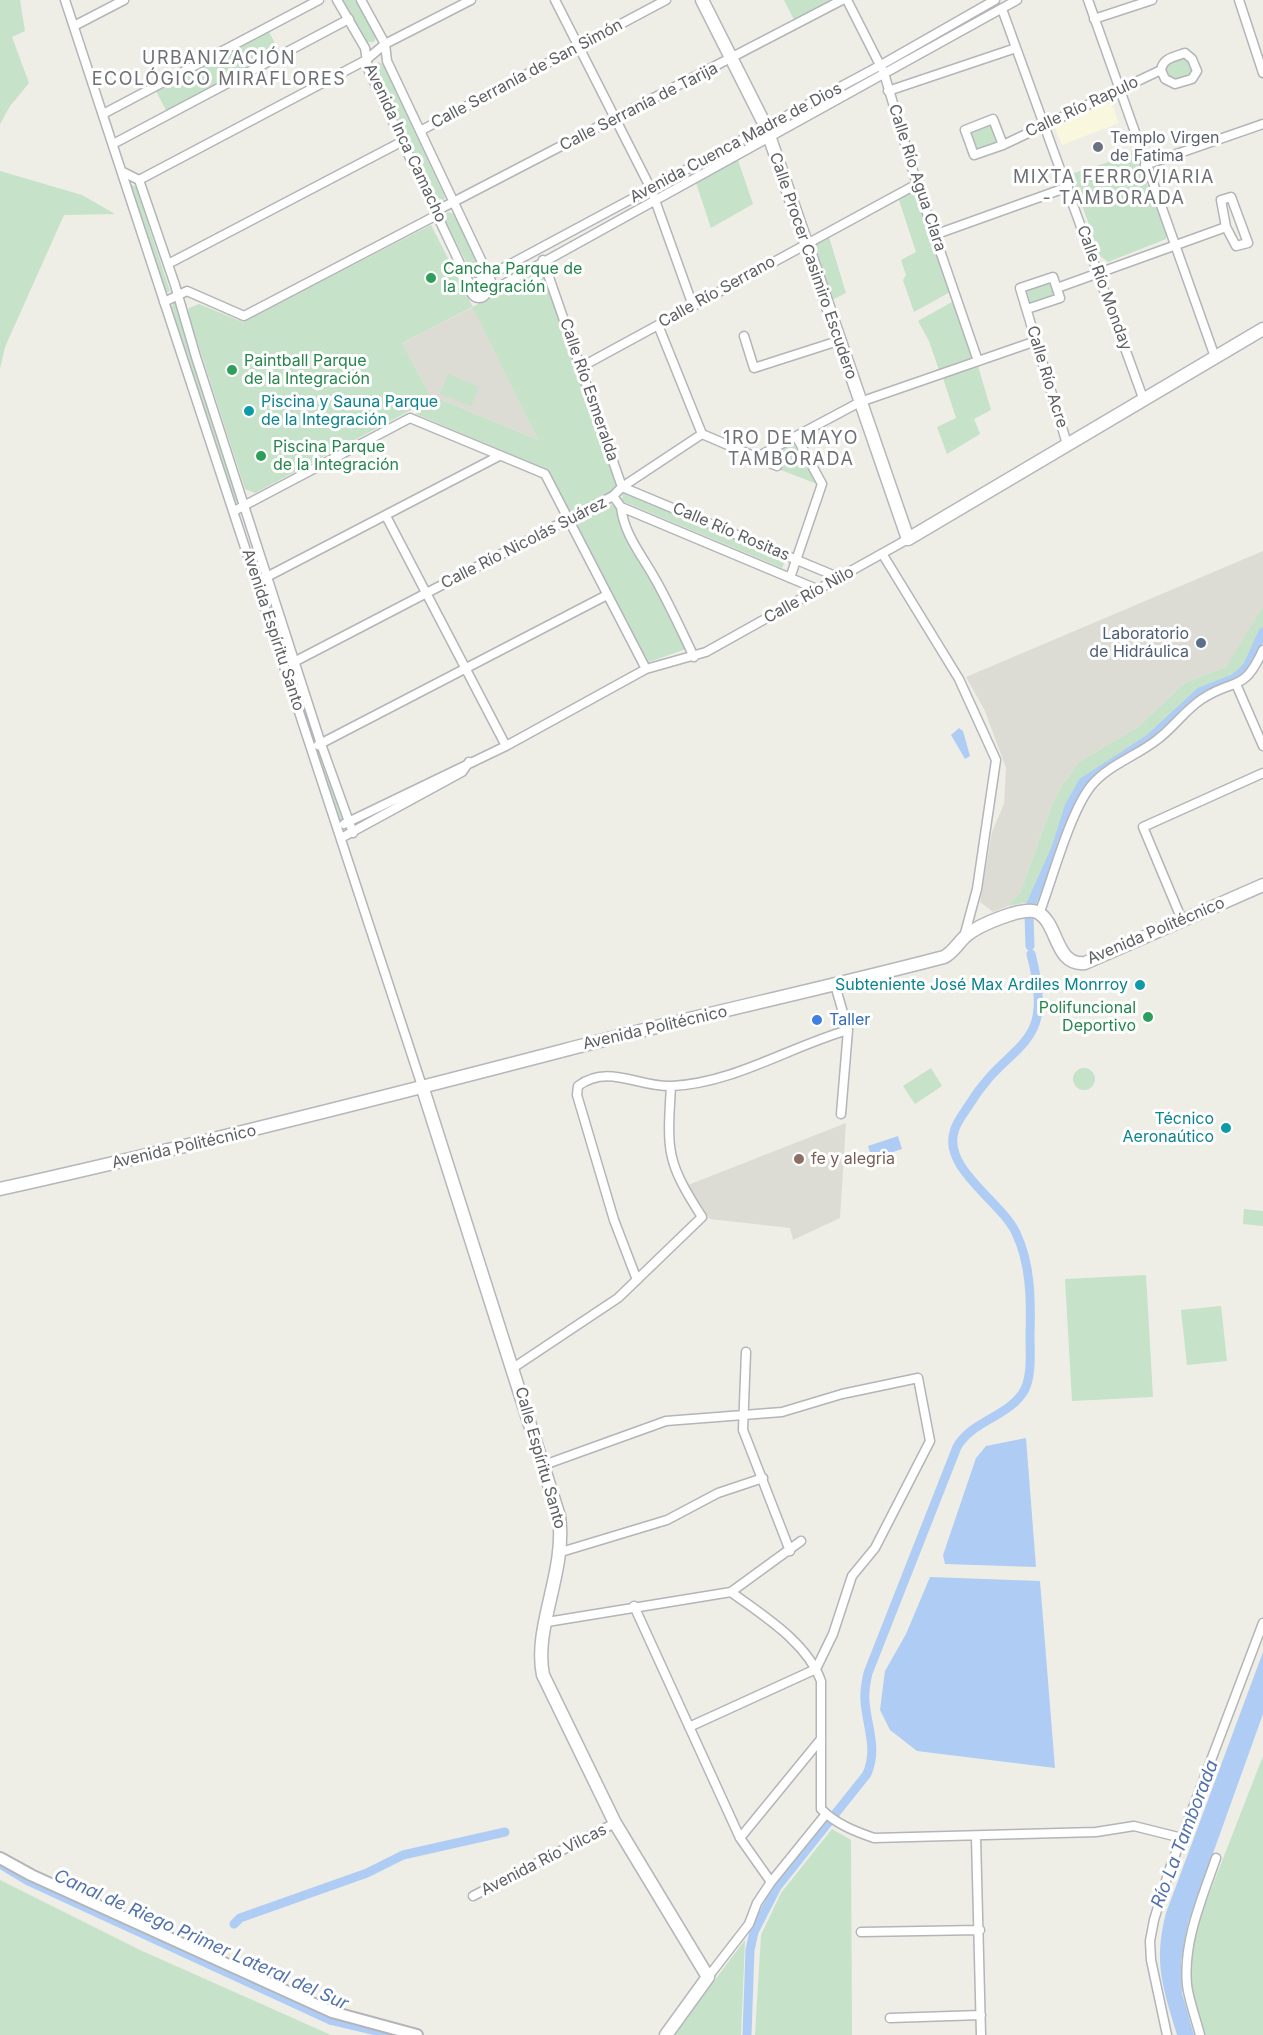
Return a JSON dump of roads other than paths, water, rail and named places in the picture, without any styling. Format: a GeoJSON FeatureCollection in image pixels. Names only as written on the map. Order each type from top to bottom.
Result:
{"type":"FeatureCollection","features":[{"type":"Feature","properties":{"kind":"main road","name":"Calle Procer Casimiro Escudero"},"geometry":{"type":"LineString","coordinates":[[702,0],[767,133],[908,539]]}},
{"type":"Feature","properties":{"kind":"main road","name":"Calle Río Nilo"},"geometry":{"type":"LineString","coordinates":[[908,539],[1263,329]]}},
{"type":"Feature","properties":{"kind":"main road","name":"Avenida Politécnico"},"geometry":{"type":"LineString","coordinates":[[0,1189],[423,1089],[566,1050],[944,957],[964,937],[982,926],[1033,912],[1067,958],[1078,963],[1085,963],[1263,885]]}},
{"type":"Feature","properties":{"kind":"main road","name":"Calle Espíritu Santo"},"geometry":{"type":"LineString","coordinates":[[423,1089],[560,1516],[561,1552],[540,1662],[543,1675],[615,1823],[708,1977]]}},
{"type":"Feature","properties":{"kind":"main road"},"geometry":{"type":"LineString","coordinates":[[666,2035],[708,1977]]}},
{"type":"Feature","properties":{"kind":"street","name":"Avenida Espíritu Santo"},"geometry":{"type":"LineString","coordinates":[[65,0],[423,1089]]}},
{"type":"Feature","properties":{"kind":"street"},"geometry":{"type":"LineString","coordinates":[[74,26],[124,0]]}},
{"type":"Feature","properties":{"kind":"street"},"geometry":{"type":"LineString","coordinates":[[103,114],[319,0]]}},
{"type":"Feature","properties":{"kind":"street","name":"Avenida Inca Camacho"},"geometry":{"type":"LineString","coordinates":[[337,0],[365,48],[368,69],[437,213],[474,285],[484,284],[486,294]]}},
{"type":"Feature","properties":{"kind":"street","name":"Avenida Inca Camacho"},"geometry":{"type":"LineString","coordinates":[[361,0],[385,44],[387,61],[494,287]]}},
{"type":"Feature","properties":{"kind":"street"},"geometry":{"type":"LineString","coordinates":[[123,172],[139,180],[366,60],[385,44],[471,0]]}},
{"type":"Feature","properties":{"kind":"street"},"geometry":{"type":"LineString","coordinates":[[555,0],[656,200],[693,306]]}},
{"type":"Feature","properties":{"kind":"street","name":"Calle Serranía de San Simón"},"geometry":{"type":"LineString","coordinates":[[420,131],[666,0]]}},
{"type":"Feature","properties":{"kind":"street","name":"Calle Serranía de Tarija"},"geometry":{"type":"LineString","coordinates":[[177,296],[187,291],[244,316],[453,203],[842,0]]}},
{"type":"Feature","properties":{"kind":"street","name":"Calle Río Agua Clara"},"geometry":{"type":"LineString","coordinates":[[847,0],[882,69],[934,235],[978,361]]}},
{"type":"Feature","properties":{"kind":"street","name":"Avenida Cuenca Madre de Dios"},"geometry":{"type":"LineString","coordinates":[[486,294],[494,287],[656,200],[767,133],[882,69],[995,0]]}},
{"type":"Feature","properties":{"kind":"street","name":"Avenida Cuenca Madre de Dios"},"geometry":{"type":"LineString","coordinates":[[882,69],[1017,0]]}},
{"type":"Feature","properties":{"kind":"street"},"geometry":{"type":"LineString","coordinates":[[1088,0],[1118,90],[1215,357]]}},
{"type":"Feature","properties":{"kind":"street"},"geometry":{"type":"LineString","coordinates":[[1094,19],[1152,0]]}},
{"type":"Feature","properties":{"kind":"street"},"geometry":{"type":"LineString","coordinates":[[1239,0],[1263,73]]}},
{"type":"Feature","properties":{"kind":"street","name":"Calle Río Monday"},"geometry":{"type":"LineString","coordinates":[[1002,9],[1143,398]]}},
{"type":"Feature","properties":{"kind":"street"},"geometry":{"type":"LineString","coordinates":[[113,144],[349,19]]}},
{"type":"Feature","properties":{"kind":"street"},"geometry":{"type":"LineString","coordinates":[[888,91],[1016,48]]}},
{"type":"Feature","properties":{"kind":"street","name":"Calle Río Rapulo"},"geometry":{"type":"LineString","coordinates":[[1003,145],[993,119],[964,130],[974,156],[1003,145],[1161,70]]}},
{"type":"Feature","properties":{"kind":"street"},"geometry":{"type":"LineString","coordinates":[[1145,165],[1263,123]]}},
{"type":"Feature","properties":{"kind":"street","name":"Avenida Cuenca Madre de Dios"},"geometry":{"type":"LineString","coordinates":[[474,285],[651,189],[767,133]]}},
{"type":"Feature","properties":{"kind":"street"},"geometry":{"type":"LineString","coordinates":[[168,264],[403,141]]}},
{"type":"Feature","properties":{"kind":"street","name":"Avenida Espíritu Santo"},"geometry":{"type":"LineString","coordinates":[[139,180],[168,264],[321,744],[353,833]]}},
{"type":"Feature","properties":{"kind":"street","name":"Calle Río Serrano"},"geometry":{"type":"LineString","coordinates":[[581,367],[917,183]]}},
{"type":"Feature","properties":{"kind":"street"},"geometry":{"type":"LineString","coordinates":[[934,235],[1068,187]]}},
{"type":"Feature","properties":{"kind":"street"},"geometry":{"type":"LineString","coordinates":[[1232,197],[1248,243],[1236,246],[1226,227],[1221,200],[1232,197]]}},
{"type":"Feature","properties":{"kind":"street"},"geometry":{"type":"LineString","coordinates":[[1057,288],[1176,247],[1226,227]]}},
{"type":"Feature","properties":{"kind":"street","name":"Calle Río Esmeralda"},"geometry":{"type":"LineString","coordinates":[[543,260],[622,487]]}},
{"type":"Feature","properties":{"kind":"street"},"geometry":{"type":"LineString","coordinates":[[1053,277],[1060,298],[1027,309],[1020,288],[1053,277]]}},
{"type":"Feature","properties":{"kind":"street"},"geometry":{"type":"LineString","coordinates":[[164,302],[177,296]]}},
{"type":"Feature","properties":{"kind":"street","name":"Calle Río Acre"},"geometry":{"type":"LineString","coordinates":[[1027,309],[1067,444]]}},
{"type":"Feature","properties":{"kind":"street"},"geometry":{"type":"LineString","coordinates":[[658,325],[702,434],[777,466]]}},
{"type":"Feature","properties":{"kind":"street"},"geometry":{"type":"LineString","coordinates":[[744,336],[754,368],[838,341]]}},
{"type":"Feature","properties":{"kind":"street"},"geometry":{"type":"LineString","coordinates":[[757,457],[860,402],[1036,341]]}},
{"type":"Feature","properties":{"kind":"street"},"geometry":{"type":"LineString","coordinates":[[234,512],[410,418],[545,474],[646,669]]}},
{"type":"Feature","properties":{"kind":"street","name":"Calle Río Nicolás Suárez"},"geometry":{"type":"LineString","coordinates":[[285,667],[613,496],[622,487],[702,434]]}},
{"type":"Feature","properties":{"kind":"street"},"geometry":{"type":"LineString","coordinates":[[790,578],[822,484],[796,436]]}},
{"type":"Feature","properties":{"kind":"street"},"geometry":{"type":"LineString","coordinates":[[257,582],[269,578],[499,456]]}},
{"type":"Feature","properties":{"kind":"street","name":"Calle Río Rositas"},"geometry":{"type":"LineString","coordinates":[[622,487],[840,578]]}},
{"type":"Feature","properties":{"kind":"street"},"geometry":{"type":"LineString","coordinates":[[613,496],[621,507],[632,542],[655,579],[694,657]]}},
{"type":"Feature","properties":{"kind":"street","name":"Calle Río Rositas"},"geometry":{"type":"LineString","coordinates":[[621,507],[819,590]]}},
{"type":"Feature","properties":{"kind":"street"},"geometry":{"type":"LineString","coordinates":[[386,516],[506,746]]}},
{"type":"Feature","properties":{"kind":"street","name":"Calle Río Nilo"},"geometry":{"type":"LineString","coordinates":[[338,826],[349,823],[469,762],[506,746],[646,669],[694,657],[883,555],[908,539]]}},
{"type":"Feature","properties":{"kind":"street"},"geometry":{"type":"LineString","coordinates":[[883,555],[959,679],[996,760],[981,868],[964,937]]}},
{"type":"Feature","properties":{"kind":"street"},"geometry":{"type":"LineString","coordinates":[[312,748],[607,595]]}},
{"type":"Feature","properties":{"kind":"street"},"geometry":{"type":"LineString","coordinates":[[1033,912],[1077,810],[1090,786],[1100,776],[1160,738],[1197,702],[1236,684],[1254,670],[1263,650]]}},
{"type":"Feature","properties":{"kind":"street"},"geometry":{"type":"LineString","coordinates":[[1236,684],[1260,732],[1263,746]]}},
{"type":"Feature","properties":{"kind":"street"},"geometry":{"type":"LineString","coordinates":[[341,838],[462,772],[469,762]]}},
{"type":"Feature","properties":{"kind":"street"},"geometry":{"type":"LineString","coordinates":[[1182,920],[1143,827],[1263,773]]}},
{"type":"Feature","properties":{"kind":"street"},"geometry":{"type":"LineString","coordinates":[[835,985],[848,1030],[841,1114]]}},
{"type":"Feature","properties":{"kind":"street"},"geometry":{"type":"LineString","coordinates":[[637,1280],[605,1190],[577,1095],[578,1086],[585,1080],[599,1077],[617,1076],[671,1086],[723,1076],[810,1042],[848,1030]]}},
{"type":"Feature","properties":{"kind":"street"},"geometry":{"type":"LineString","coordinates":[[513,1368],[618,1298],[702,1217],[678,1179],[669,1155],[671,1086]]}},
{"type":"Feature","properties":{"kind":"street"},"geometry":{"type":"LineString","coordinates":[[746,1352],[743,1430],[790,1551]]}},
{"type":"Feature","properties":{"kind":"street"},"geometry":{"type":"LineString","coordinates":[[544,1465],[666,1421],[782,1412],[842,1394],[918,1378],[930,1442],[875,1548],[852,1576],[833,1634],[816,1669],[689,1727]]}},
{"type":"Feature","properties":{"kind":"street"},"geometry":{"type":"LineString","coordinates":[[561,1552],[667,1520],[718,1494],[763,1478]]}},
{"type":"Feature","properties":{"kind":"street"},"geometry":{"type":"LineString","coordinates":[[547,1622],[730,1592],[801,1541]]}},
{"type":"Feature","properties":{"kind":"street"},"geometry":{"type":"LineString","coordinates":[[730,1592],[793,1642],[816,1669],[821,1681],[821,1809],[830,1817],[874,1838],[1096,1832],[1134,1826],[1182,1838]]}},
{"type":"Feature","properties":{"kind":"street"},"geometry":{"type":"LineString","coordinates":[[634,1606],[740,1838],[771,1882]]}},
{"type":"Feature","properties":{"kind":"street"},"geometry":{"type":"LineString","coordinates":[[1167,2035],[1154,1986],[1150,1941],[1169,1871],[1263,1623]]}},
{"type":"Feature","properties":{"kind":"street"},"geometry":{"type":"LineString","coordinates":[[740,1838],[821,1738]]}},
{"type":"Feature","properties":{"kind":"street"},"geometry":{"type":"LineString","coordinates":[[708,1977],[749,1924],[757,1903],[771,1882],[830,1817]]}},
{"type":"Feature","properties":{"kind":"street","name":"Avenida Río Vilcas"},"geometry":{"type":"LineString","coordinates":[[473,1896],[615,1823]]}},
{"type":"Feature","properties":{"kind":"street"},"geometry":{"type":"LineString","coordinates":[[976,1836],[981,2035]]}},
{"type":"Feature","properties":{"kind":"street"},"geometry":{"type":"LineString","coordinates":[[0,1858],[30,1875],[332,2012],[417,2035]]}},
{"type":"Feature","properties":{"kind":"street"},"geometry":{"type":"LineString","coordinates":[[1200,2035],[1187,1987],[1187,1962],[1191,1933],[1216,1858]]}},
{"type":"Feature","properties":{"kind":"street"},"geometry":{"type":"LineString","coordinates":[[861,1932],[980,1930]]}},
{"type":"Feature","properties":{"kind":"street"},"geometry":{"type":"LineString","coordinates":[[890,2018],[981,2014]]}},
{"type":"Feature","properties":{"kind":"water"},"geometry":{"type":"Polygon","coordinates":[[[959,728],[963,731],[970,756],[965,759],[951,735],[959,728]]]}},
{"type":"Feature","properties":{"kind":"water"},"geometry":{"type":"Polygon","coordinates":[[[898,1136],[902,1149],[872,1159],[868,1146],[898,1136]]]}},
{"type":"Feature","properties":{"kind":"water"},"geometry":{"type":"Polygon","coordinates":[[[1026,1438],[1036,1567],[945,1564],[943,1555],[976,1458],[986,1446],[1026,1438]]]}},
{"type":"Feature","properties":{"kind":"water"},"geometry":{"type":"Polygon","coordinates":[[[930,1577],[1040,1581],[1055,1768],[917,1751],[890,1730],[880,1710],[885,1671],[906,1634],[930,1577]]]}},
{"type":"Feature","properties":{"kind":"water","name":"Río La Tamborada"},"geometry":{"type":"Polygon","coordinates":[[[1263,1652],[1263,1714],[1188,1923],[1181,1962],[1182,1993],[1194,2035],[1177,2035],[1161,1975],[1160,1946],[1166,1913],[1263,1652]]]}},
{"type":"Feature","properties":{"kind":"waterway"},"geometry":{"type":"LineString","coordinates":[[1031,904],[1056,848],[1069,807],[1083,782],[1149,739],[1200,692],[1233,679],[1242,672],[1248,665],[1263,632]]}},
{"type":"Feature","properties":{"kind":"waterway"},"geometry":{"type":"LineString","coordinates":[[1029,915],[1030,946]]}},
{"type":"Feature","properties":{"kind":"waterway"},"geometry":{"type":"LineString","coordinates":[[747,2035],[750,1950],[754,1932],[777,1887],[867,1774],[872,1755],[865,1698],[868,1673],[957,1447],[972,1430],[1010,1406],[1025,1389],[1029,1376],[1030,1296],[1025,1257],[1009,1221],[965,1172],[957,1159],[953,1146],[958,1121],[985,1083],[1025,1041],[1034,1027],[1038,1010],[1037,986],[1031,954]]}},
{"type":"Feature","properties":{"kind":"waterway"},"geometry":{"type":"LineString","coordinates":[[234,1924],[240,1918],[367,1873],[403,1855],[505,1832]]}},
{"type":"Feature","properties":{"kind":"waterway","name":"Canal de Riego Primer Lateral del Sur"},"geometry":{"type":"LineString","coordinates":[[0,1864],[28,1881],[330,2020],[393,2035]]}},
{"type":"Feature","properties":{"kind":"place","name":"Templo Virgen de Fatima"},"geometry":{"type":"Point","coordinates":[1098,147]}},
{"type":"Feature","properties":{"kind":"place","name":"Cancha Parque de la Integración"},"geometry":{"type":"Point","coordinates":[431,278]}},
{"type":"Feature","properties":{"kind":"place","name":"Paintball Parque de la Integración"},"geometry":{"type":"Point","coordinates":[232,370]}},
{"type":"Feature","properties":{"kind":"place","name":"Piscina y Sauna Parque de la Integración"},"geometry":{"type":"Point","coordinates":[249,411]}},
{"type":"Feature","properties":{"kind":"place","name":"Piscina Parque de la Integración"},"geometry":{"type":"Point","coordinates":[261,456]}},
{"type":"Feature","properties":{"kind":"place","name":"Laboratorio de Hidráulica"},"geometry":{"type":"Point","coordinates":[1201,643]}},
{"type":"Feature","properties":{"kind":"place","name":"Subteniente José Max Ardiles Monrroy"},"geometry":{"type":"Point","coordinates":[1140,985]}},
{"type":"Feature","properties":{"kind":"place","name":"Polifuncional Deportivo"},"geometry":{"type":"Point","coordinates":[1148,1017]}},
{"type":"Feature","properties":{"kind":"place","name":"Taller"},"geometry":{"type":"Point","coordinates":[817,1020]}},
{"type":"Feature","properties":{"kind":"place","name":"Técnico Aeronaútico"},"geometry":{"type":"Point","coordinates":[1226,1128]}},
{"type":"Feature","properties":{"kind":"place","name":"fe y alegria"},"geometry":{"type":"Point","coordinates":[799,1159]}},
{"type":"Feature","properties":{"kind":"district","name":"URBANIZACIÓN ECOLÓGICO MIRAFLORES"},"geometry":{"type":"Point","coordinates":[219,69]}},
{"type":"Feature","properties":{"kind":"district","name":"MIXTA FERROVIARIA - TAMBORADA"},"geometry":{"type":"Point","coordinates":[1114,188]}},
{"type":"Feature","properties":{"kind":"district","name":"1RO DE MAYO TAMBORADA"},"geometry":{"type":"Point","coordinates":[791,449]}}]}
